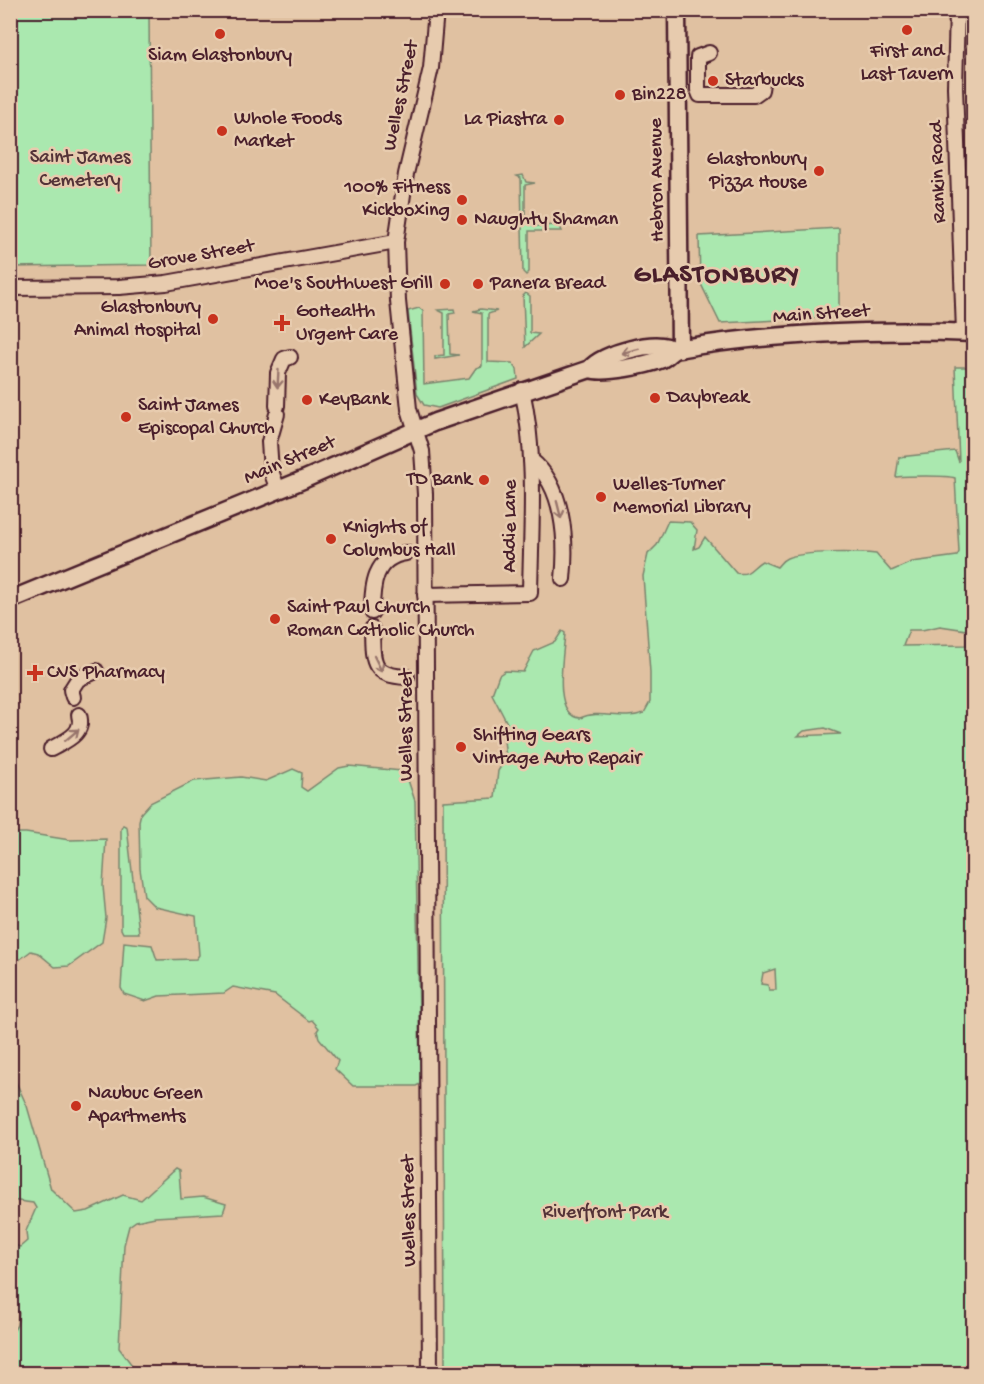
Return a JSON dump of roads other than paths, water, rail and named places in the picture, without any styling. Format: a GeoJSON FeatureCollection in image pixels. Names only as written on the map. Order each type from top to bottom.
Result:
{"type":"FeatureCollection","features":[{"type":"Feature","properties":{"kind":"main road","name":"Hebron Avenue"},"geometry":{"type":"LineString","coordinates":[[676,349],[677,10]]}},
{"type":"Feature","properties":{"kind":"main road","name":"Main Street"},"geometry":{"type":"LineString","coordinates":[[10,600],[278,490],[414,430],[522,390],[590,369],[601,360],[638,348],[660,344],[676,349],[832,334],[969,333]]}},
{"type":"Feature","properties":{"kind":"street","name":"Welles Street"},"geometry":{"type":"LineString","coordinates":[[430,1374],[423,458],[409,409],[400,323],[396,242],[406,174],[431,68],[436,10]]}},
{"type":"Feature","properties":{"kind":"street","name":"Rankin Road"},"geometry":{"type":"LineString","coordinates":[[960,11],[955,87],[969,333]]}},
{"type":"Feature","properties":{"kind":"street"},"geometry":{"type":"LineString","coordinates":[[709,53],[702,53],[698,60],[700,95],[753,95],[761,90],[762,83]]}},
{"type":"Feature","properties":{"kind":"street","name":"Grove Street"},"geometry":{"type":"LineString","coordinates":[[10,288],[119,287],[166,283],[396,242]]}},
{"type":"Feature","properties":{"kind":"street"},"geometry":{"type":"LineString","coordinates":[[278,490],[271,471],[269,442],[277,410],[279,366],[284,359],[290,357]]}},
{"type":"Feature","properties":{"kind":"street","name":"Addie Lane"},"geometry":{"type":"LineString","coordinates":[[425,595],[530,593],[531,459],[528,413],[522,390]]}},
{"type":"Feature","properties":{"kind":"street"},"geometry":{"type":"LineString","coordinates":[[531,459],[542,471],[559,505],[562,524],[563,579]]}},
{"type":"Feature","properties":{"kind":"street"},"geometry":{"type":"LineString","coordinates":[[372,612],[373,582],[380,566],[395,556],[406,554]]}},
{"type":"Feature","properties":{"kind":"street"},"geometry":{"type":"LineString","coordinates":[[372,629],[374,659],[379,670],[390,676],[407,676]]}},
{"type":"Feature","properties":{"kind":"street"},"geometry":{"type":"LineString","coordinates":[[73,697],[71,690],[74,683],[96,671]]}},
{"type":"Feature","properties":{"kind":"street"},"geometry":{"type":"LineString","coordinates":[[51,749],[75,734],[80,725],[79,715]]}},
{"type":"Feature","properties":{"kind":"place","name":"First and Last Tavern"},"geometry":{"type":"Point","coordinates":[907,30]}},
{"type":"Feature","properties":{"kind":"place","name":"Siam Glastonbury"},"geometry":{"type":"Point","coordinates":[220,34]}},
{"type":"Feature","properties":{"kind":"place","name":"Starbucks"},"geometry":{"type":"Point","coordinates":[713,81]}},
{"type":"Feature","properties":{"kind":"place","name":"Bin228"},"geometry":{"type":"Point","coordinates":[620,95]}},
{"type":"Feature","properties":{"kind":"place","name":"La Piastra"},"geometry":{"type":"Point","coordinates":[559,120]}},
{"type":"Feature","properties":{"kind":"place","name":"Whole Foods Market"},"geometry":{"type":"Point","coordinates":[222,131]}},
{"type":"Feature","properties":{"kind":"place","name":"Glastonbury Pizza House"},"geometry":{"type":"Point","coordinates":[819,171]}},
{"type":"Feature","properties":{"kind":"place","name":"100% Fitness Kickboxing"},"geometry":{"type":"Point","coordinates":[462,200]}},
{"type":"Feature","properties":{"kind":"place","name":"Naughty Shaman"},"geometry":{"type":"Point","coordinates":[462,220]}},
{"type":"Feature","properties":{"kind":"place","name":"Moe's Southwest Grill"},"geometry":{"type":"Point","coordinates":[445,284]}},
{"type":"Feature","properties":{"kind":"place","name":"Panera Bread"},"geometry":{"type":"Point","coordinates":[478,284]}},
{"type":"Feature","properties":{"kind":"place","name":"Glastonbury Animal Hospital"},"geometry":{"type":"Point","coordinates":[213,319]}},
{"type":"Feature","properties":{"kind":"place","name":"GoHealth Urgent Care"},"geometry":{"type":"Point","coordinates":[282,323]}},
{"type":"Feature","properties":{"kind":"place","name":"Daybreak"},"geometry":{"type":"Point","coordinates":[655,398]}},
{"type":"Feature","properties":{"kind":"place","name":"KeyBank"},"geometry":{"type":"Point","coordinates":[307,400]}},
{"type":"Feature","properties":{"kind":"place","name":"Saint James Episcopal Church"},"geometry":{"type":"Point","coordinates":[126,417]}},
{"type":"Feature","properties":{"kind":"place","name":"TD Bank"},"geometry":{"type":"Point","coordinates":[484,480]}},
{"type":"Feature","properties":{"kind":"place","name":"Welles-Turner Memorial Library"},"geometry":{"type":"Point","coordinates":[601,497]}},
{"type":"Feature","properties":{"kind":"place","name":"Knights of Columbus Hall"},"geometry":{"type":"Point","coordinates":[331,539]}},
{"type":"Feature","properties":{"kind":"place","name":"Saint Paul Church Roman Catholic Church"},"geometry":{"type":"Point","coordinates":[275,619]}},
{"type":"Feature","properties":{"kind":"place","name":"CVS Pharmacy"},"geometry":{"type":"Point","coordinates":[35,673]}},
{"type":"Feature","properties":{"kind":"place","name":"Shifting Gears Vintage Auto Repair"},"geometry":{"type":"Point","coordinates":[461,747]}},
{"type":"Feature","properties":{"kind":"place","name":"Naubuc Green Apartments"},"geometry":{"type":"Point","coordinates":[76,1106]}},
{"type":"Feature","properties":{"kind":"district","name":"GLASTONBURY"},"geometry":{"type":"Point","coordinates":[717,276]}},
{"type":"Feature","properties":{"kind":"park label","name":"Saint James Cemetery"},"geometry":{"type":"Point","coordinates":[80,170]}},
{"type":"Feature","properties":{"kind":"park label","name":"Riverfront Park"},"geometry":{"type":"Point","coordinates":[605,1213]}}]}
